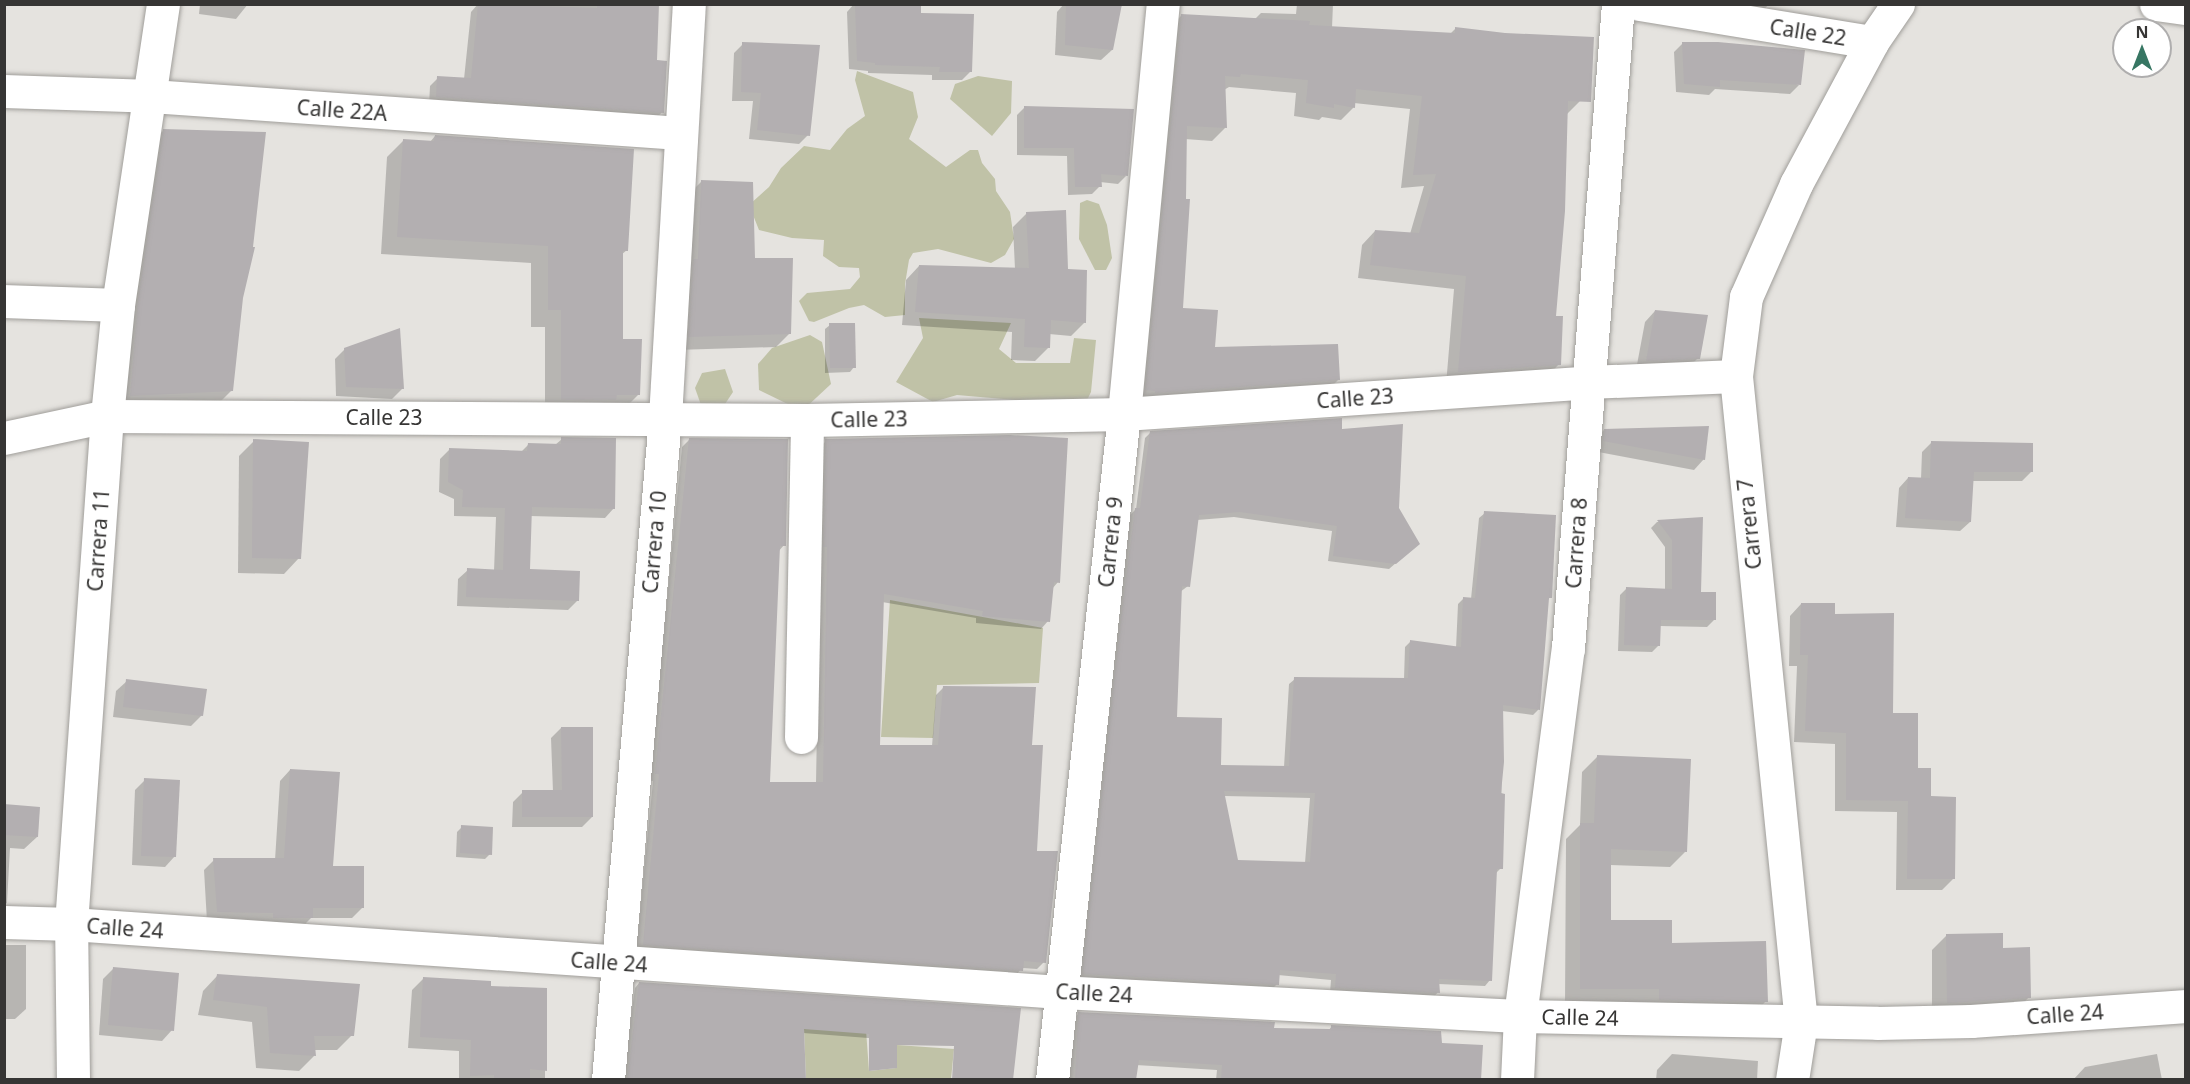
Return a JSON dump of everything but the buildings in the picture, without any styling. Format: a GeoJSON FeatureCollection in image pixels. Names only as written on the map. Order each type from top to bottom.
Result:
{"type":"FeatureCollection","features":[{"type":"Feature","properties":{"kind":"street","name":"Carrera 11"},"geometry":{"type":"LineString","coordinates":[[73,1080],[71,924],[106,416],[118,305],[164,4]]}},
{"type":"Feature","properties":{"kind":"street","name":"Carrera 10"},"geometry":{"type":"LineString","coordinates":[[608,1080],[665,418],[689,4]]}},
{"type":"Feature","properties":{"kind":"street","name":"Carrera 9"},"geometry":{"type":"LineString","coordinates":[[1052,1080],[1124,414],[1163,4]]}},
{"type":"Feature","properties":{"kind":"street","name":"Carrera 8"},"geometry":{"type":"LineString","coordinates":[[1517,1080],[1520,1016],[1568,648],[1618,4]]}},
{"type":"Feature","properties":{"kind":"street","name":"Calle 22"},"geometry":{"type":"LineString","coordinates":[[1639,4],[1872,42]]}},
{"type":"Feature","properties":{"kind":"street","name":"Carrera 7"},"geometry":{"type":"LineString","coordinates":[[1792,1080],[1801,1022],[1736,376],[1746,297],[1796,184],[1872,42],[1898,4]]}},
{"type":"Feature","properties":{"kind":"street"},"geometry":{"type":"LineString","coordinates":[[2156,4],[2186,8]]}},
{"type":"Feature","properties":{"kind":"street","name":"Calle 22A"},"geometry":{"type":"LineString","coordinates":[[4,92],[151,96],[680,133]]}},
{"type":"Feature","properties":{"kind":"street"},"geometry":{"type":"LineString","coordinates":[[4,302],[118,305]]}},
{"type":"Feature","properties":{"kind":"street","name":"Calle 23"},"geometry":{"type":"LineString","coordinates":[[4,438],[106,416],[807,420],[1124,414],[1588,382],[1736,376]]}},
{"type":"Feature","properties":{"kind":"street"},"geometry":{"type":"LineString","coordinates":[[801,737],[807,420]]}},
{"type":"Feature","properties":{"kind":"street","name":"Calle 24"},"geometry":{"type":"LineString","coordinates":[[4,922],[71,924],[1060,992],[1520,1016],[1801,1022],[1971,1021],[2186,1006]]}},
{"type":"Feature","properties":{"kind":"green space"},"geometry":{"type":"Polygon","coordinates":[[[857,71],[913,92],[918,117],[909,139],[946,167],[970,150],[978,150],[982,163],[995,179],[996,191],[1010,212],[1014,239],[1005,255],[991,263],[938,249],[913,253],[909,260],[905,284],[905,315],[885,317],[864,305],[849,308],[814,322],[809,321],[799,301],[807,293],[850,289],[860,277],[859,268],[839,267],[823,256],[824,240],[792,238],[759,230],[749,205],[769,187],[781,168],[804,146],[830,150],[847,129],[865,116],[855,80],[857,71]]]}},
{"type":"Feature","properties":{"kind":"green space"},"geometry":{"type":"Polygon","coordinates":[[[978,76],[1012,81],[1011,113],[992,136],[950,99],[955,84],[978,76]]]}},
{"type":"Feature","properties":{"kind":"green space"},"geometry":{"type":"Polygon","coordinates":[[[1087,200],[1099,204],[1107,225],[1112,258],[1106,270],[1095,270],[1079,239],[1080,203],[1087,200]]]}},
{"type":"Feature","properties":{"kind":"green space"},"geometry":{"type":"Polygon","coordinates":[[[919,318],[1011,323],[999,349],[1016,363],[1070,363],[1074,338],[1096,340],[1091,392],[1084,406],[957,395],[933,402],[896,382],[923,338],[919,318]]]}},
{"type":"Feature","properties":{"kind":"green space"},"geometry":{"type":"Polygon","coordinates":[[[810,335],[822,342],[831,384],[802,411],[759,390],[758,364],[772,348],[810,335]]]}},
{"type":"Feature","properties":{"kind":"green space"},"geometry":{"type":"Polygon","coordinates":[[[725,369],[733,392],[721,410],[701,405],[695,388],[702,373],[725,369]]]}},
{"type":"Feature","properties":{"kind":"green space"},"geometry":{"type":"Polygon","coordinates":[[[890,600],[1043,628],[1039,683],[937,685],[933,738],[881,737],[890,600]]]}},
{"type":"Feature","properties":{"kind":"green space"},"geometry":{"type":"Polygon","coordinates":[[[804,1029],[866,1030],[869,1071],[896,1068],[897,1045],[954,1049],[951,1079],[806,1079],[804,1029]]]}}]}
